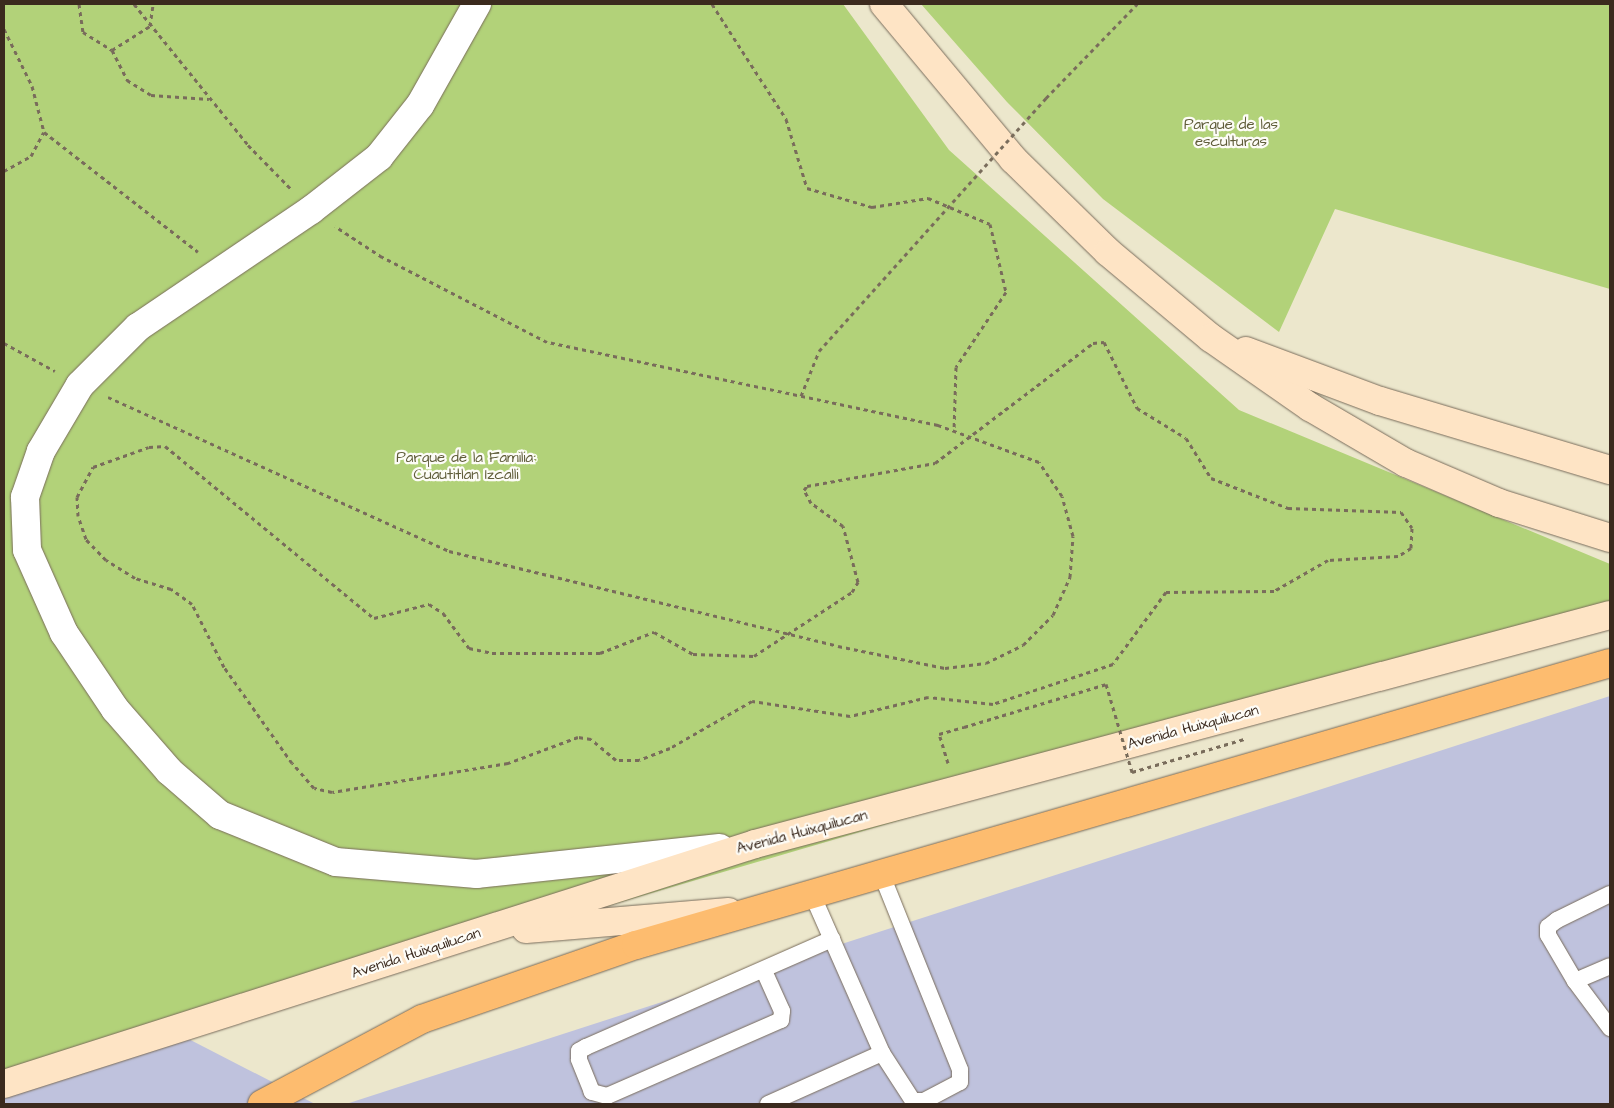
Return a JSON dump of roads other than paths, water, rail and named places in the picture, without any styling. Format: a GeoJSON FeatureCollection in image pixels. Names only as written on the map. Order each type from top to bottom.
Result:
{"type":"FeatureCollection","features":[{"type":"Feature","properties":{"kind":"main road"},"geometry":{"type":"LineString","coordinates":[[884,4],[1013,159],[1108,252],[1212,338],[1310,407],[1406,463],[1498,504],[1610,538]]}},
{"type":"Feature","properties":{"kind":"main road"},"geometry":{"type":"LineString","coordinates":[[1212,338],[1380,401],[1610,470]]}},
{"type":"Feature","properties":{"kind":"main road","name":"Avenida Huixquilucan"},"geometry":{"type":"LineString","coordinates":[[4,1084],[478,934],[754,844],[1610,615]]}},
{"type":"Feature","properties":{"kind":"main road"},"geometry":{"type":"LineString","coordinates":[[262,1104],[422,1019],[636,945],[1610,662]]}},
{"type":"Feature","properties":{"kind":"main road"},"geometry":{"type":"LineString","coordinates":[[478,934],[761,909]]}},
{"type":"Feature","properties":{"kind":"street"},"geometry":{"type":"LineString","coordinates":[[477,4],[420,105],[379,158],[311,210],[138,327],[80,384],[41,451],[25,497],[27,550],[64,632],[115,709],[169,771],[220,814],[336,862],[476,874],[754,844]]}},
{"type":"Feature","properties":{"kind":"lane"},"geometry":{"type":"LineString","coordinates":[[812,894],[882,1053],[913,1101],[924,1101],[960,1082],[960,1070],[881,873]]}},
{"type":"Feature","properties":{"kind":"lane"},"geometry":{"type":"LineString","coordinates":[[1610,894],[1548,927],[1548,935],[1575,981],[1610,1028]]}},
{"type":"Feature","properties":{"kind":"lane"},"geometry":{"type":"LineString","coordinates":[[764,971],[782,1011],[781,1020],[607,1096],[592,1092],[579,1051],[764,971],[832,939]]}},
{"type":"Feature","properties":{"kind":"lane"},"geometry":{"type":"LineString","coordinates":[[1575,981],[1610,966]]}},
{"type":"Feature","properties":{"kind":"lane"},"geometry":{"type":"LineString","coordinates":[[768,1104],[882,1053]]}},
{"type":"Feature","properties":{"kind":"park label","name":"Parque de las esculturas"},"geometry":{"type":"Point","coordinates":[1231,132]}},
{"type":"Feature","properties":{"kind":"park label","name":"Parque de la Familia: Cuautitlan Izcalli"},"geometry":{"type":"Point","coordinates":[466,466]}}]}
